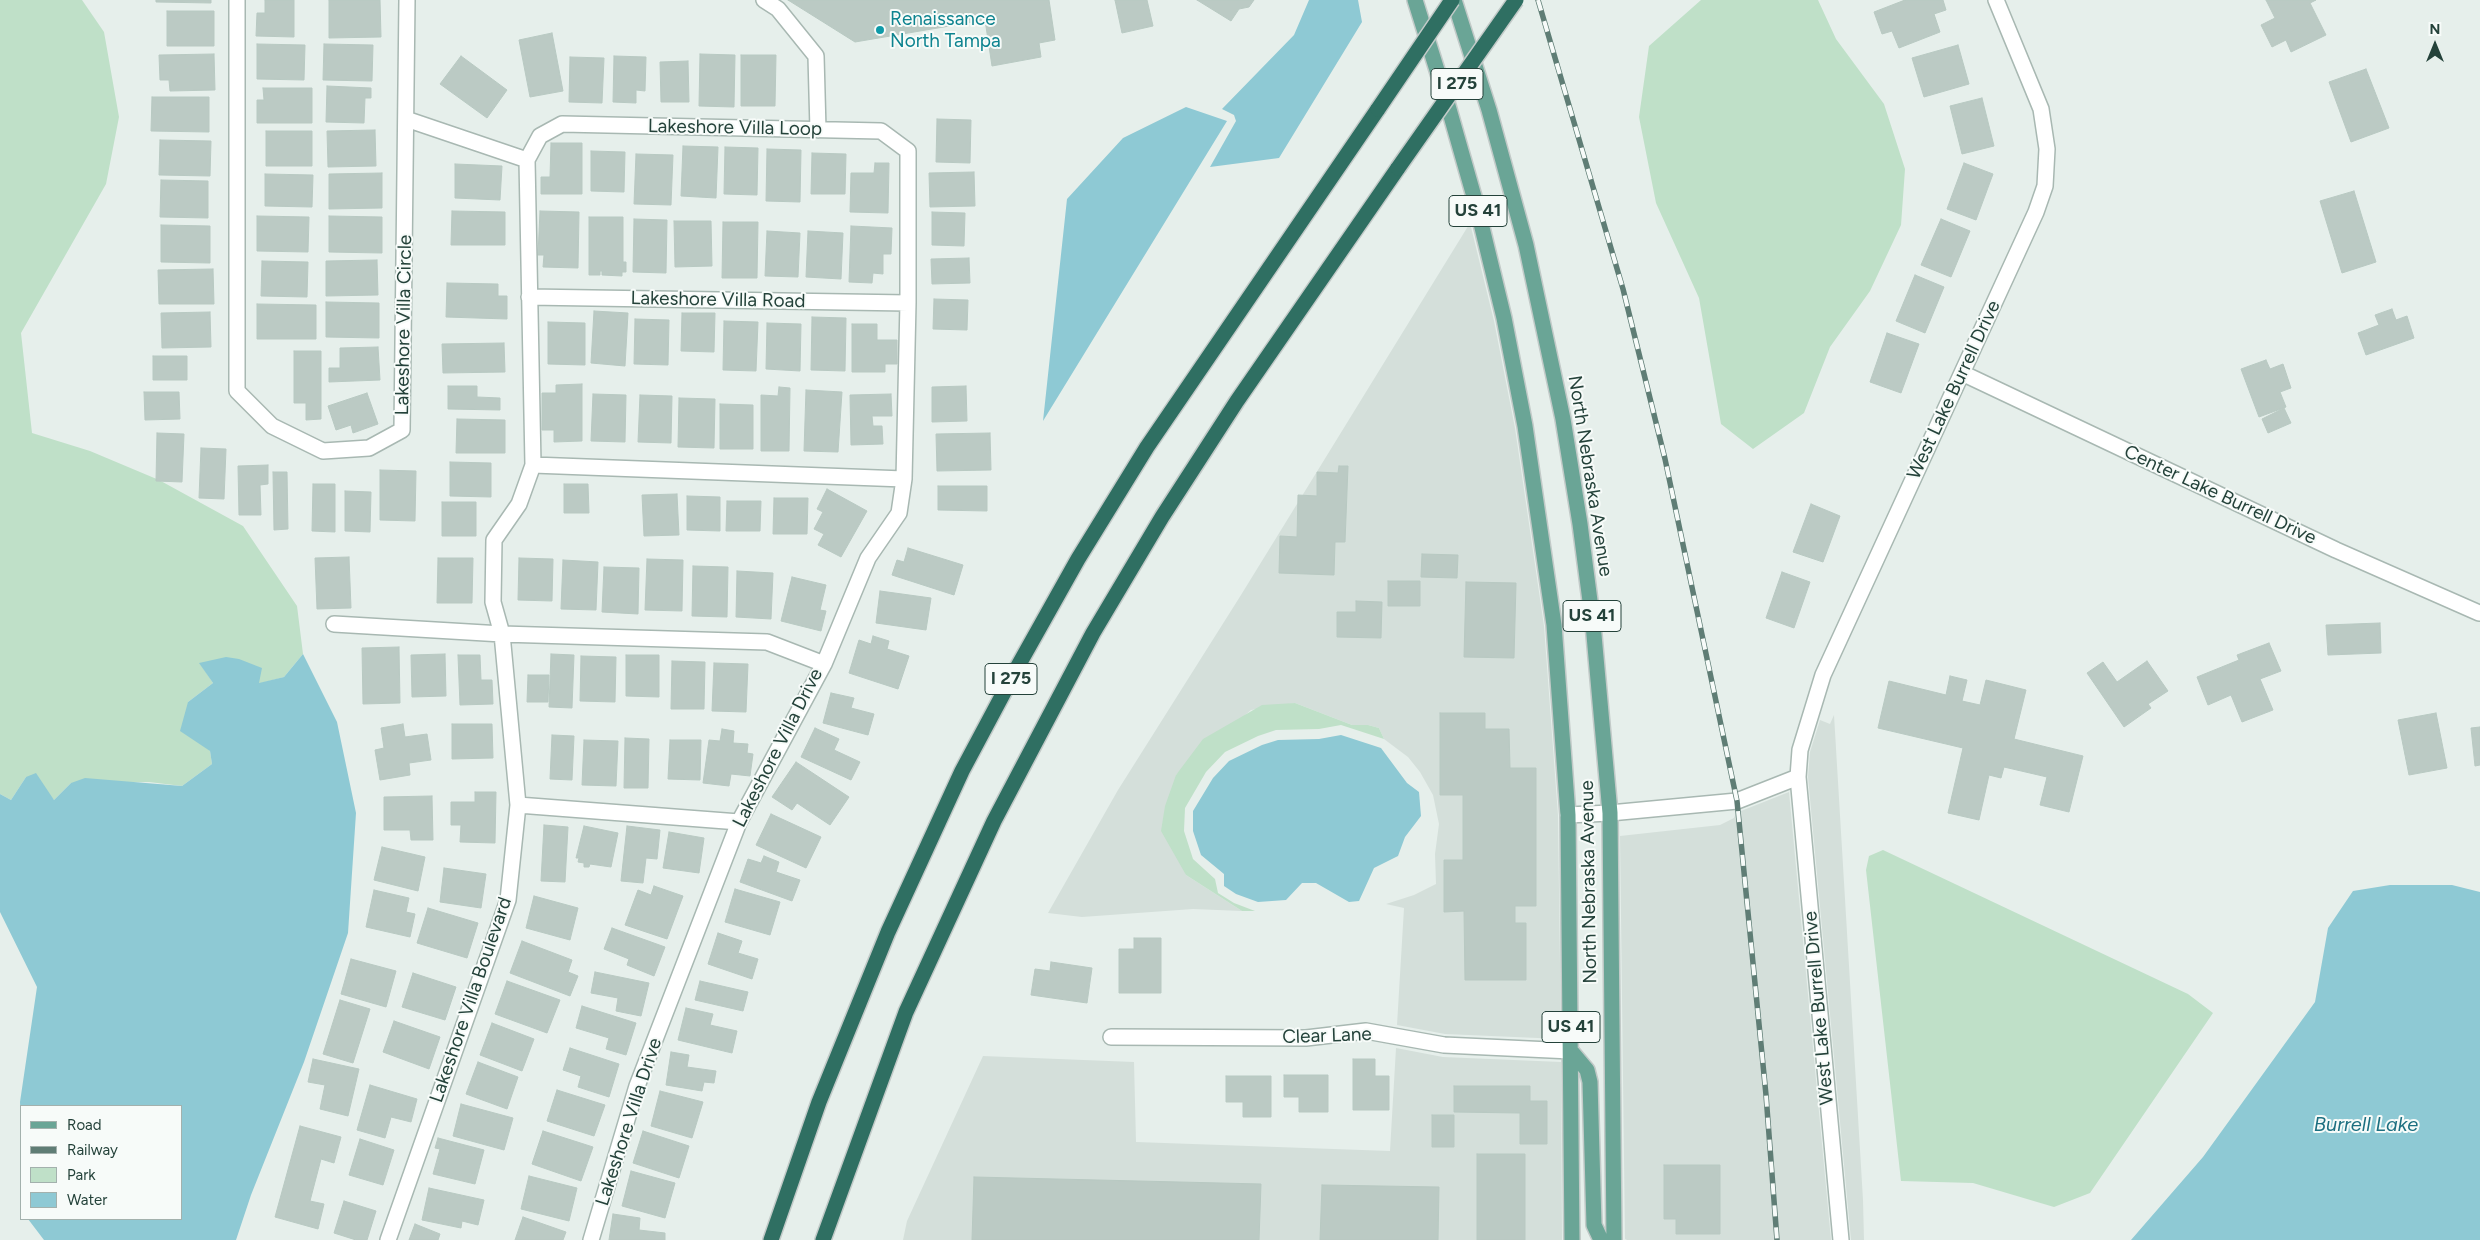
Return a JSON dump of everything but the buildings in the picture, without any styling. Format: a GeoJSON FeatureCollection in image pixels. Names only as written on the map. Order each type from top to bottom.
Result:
{"type":"FeatureCollection","features":[{"type":"Feature","properties":{"kind":"highway","name":"I 275"},"geometry":{"type":"LineString","coordinates":[[771,1240],[819,1102],[888,932],[962,771],[1018,666],[1078,559],[1147,447],[1453,0]]}},
{"type":"Feature","properties":{"kind":"highway","name":"I 275"},"geometry":{"type":"LineString","coordinates":[[823,1240],[906,1012],[994,821],[1088,641],[1162,516],[1238,401],[1516,0]]}},
{"type":"Feature","properties":{"kind":"main road","name":"North Nebraska Avenue"},"geometry":{"type":"LineString","coordinates":[[1415,0],[1477,207],[1504,318],[1525,426],[1554,625],[1568,815],[1572,1240]]}},
{"type":"Feature","properties":{"kind":"main road","name":"North Nebraska Avenue"},"geometry":{"type":"LineString","coordinates":[[1453,0],[1489,110],[1526,245],[1563,419],[1593,624],[1610,813],[1614,1240]]}},
{"type":"Feature","properties":{"kind":"main road"},"geometry":{"type":"LineString","coordinates":[[1571,1051],[1586,1070],[1590,1082],[1594,1225],[1601,1240]]}},
{"type":"Feature","properties":{"kind":"street","name":"Lakeshore Villa Circle"},"geometry":{"type":"LineString","coordinates":[[238,0],[238,391],[272,426],[323,451],[369,448],[402,430],[407,0]]}},
{"type":"Feature","properties":{"kind":"street"},"geometry":{"type":"LineString","coordinates":[[764,0],[778,9],[816,56],[818,130]]}},
{"type":"Feature","properties":{"kind":"street","name":"West Lake Burrell Drive"},"geometry":{"type":"LineString","coordinates":[[1841,1240],[1798,777],[1800,750],[1823,675],[2036,212],[2045,186],[2047,149],[2041,109],[1996,0]]}},
{"type":"Feature","properties":{"kind":"street"},"geometry":{"type":"LineString","coordinates":[[406,119],[527,160]]}},
{"type":"Feature","properties":{"kind":"street","name":"Lakeshore Villa Loop"},"geometry":{"type":"LineString","coordinates":[[502,634],[494,602],[494,540],[519,504],[533,465],[528,297],[527,160],[540,136],[562,124],[881,131],[908,151],[908,303],[904,479],[898,513],[868,558],[824,664]]}},
{"type":"Feature","properties":{"kind":"street","name":"Lakeshore Villa Road"},"geometry":{"type":"LineString","coordinates":[[528,297],[908,303]]}},
{"type":"Feature","properties":{"kind":"street","name":"Center Lake Burrell Drive"},"geometry":{"type":"LineString","coordinates":[[1962,373],[2336,550],[2479,613]]}},
{"type":"Feature","properties":{"kind":"street"},"geometry":{"type":"LineString","coordinates":[[533,465],[904,479]]}},
{"type":"Feature","properties":{"kind":"street","name":"Lakeshore Villa Drive"},"geometry":{"type":"LineString","coordinates":[[334,624],[502,634],[767,642],[824,664],[739,822],[637,1086],[591,1240]]}},
{"type":"Feature","properties":{"kind":"street","name":"Lakeshore Villa Boulevard"},"geometry":{"type":"LineString","coordinates":[[388,1240],[508,900],[518,805],[502,634]]}},
{"type":"Feature","properties":{"kind":"street"},"geometry":{"type":"LineString","coordinates":[[1568,815],[1737,801],[1798,777]]}},
{"type":"Feature","properties":{"kind":"street"},"geometry":{"type":"LineString","coordinates":[[518,805],[739,822]]}},
{"type":"Feature","properties":{"kind":"street","name":"Clear Lane"},"geometry":{"type":"LineString","coordinates":[[1111,1037],[1306,1038],[1366,1032],[1444,1045],[1571,1051]]}},
{"type":"Feature","properties":{"kind":"shaded area"},"geometry":{"type":"Polygon","coordinates":[[[1470,223],[1494,321],[1515,428],[1544,626],[1558,815],[1561,1039],[1445,1034],[1397,1025],[1404,908],[1386,904],[1414,895],[1436,884],[1435,854],[1439,824],[1433,795],[1420,772],[1408,757],[1384,739],[1379,728],[1368,725],[1352,725],[1295,703],[1251,710],[1176,775],[1186,875],[1242,911],[1193,909],[1082,917],[1048,913],[1118,790],[1241,595],[1470,223]]]}},
{"type":"Feature","properties":{"kind":"shaded area"},"geometry":{"type":"Polygon","coordinates":[[[1834,715],[1864,1240],[1851,1240],[1808,777],[1810,752],[1820,720],[1830,724],[1834,715]]]}},
{"type":"Feature","properties":{"kind":"shaded area"},"geometry":{"type":"Polygon","coordinates":[[[1789,792],[1831,1240],[1627,1240],[1625,1239],[1620,836],[1720,825],[1734,818],[1736,813],[1789,792]]]}},
{"type":"Feature","properties":{"kind":"shaded area"},"geometry":{"type":"Polygon","coordinates":[[[1396,1048],[1443,1057],[1561,1062],[1562,1240],[903,1240],[907,1221],[983,1056],[1134,1062],[1136,1142],[1390,1151],[1396,1048]]]}},
{"type":"Feature","properties":{"kind":"green space"},"geometry":{"type":"Polygon","coordinates":[[[0,0],[82,0],[104,32],[119,117],[106,184],[21,333],[32,433],[90,451],[159,480],[243,526],[297,606],[303,654],[284,677],[258,684],[200,663],[213,683],[188,702],[210,751],[212,764],[182,786],[149,782],[71,783],[54,800],[26,777],[11,800],[0,794],[0,0]]]}},
{"type":"Feature","properties":{"kind":"green space"},"geometry":{"type":"Polygon","coordinates":[[[1701,0],[1818,0],[1836,39],[1884,104],[1905,169],[1901,225],[1870,291],[1830,347],[1804,413],[1753,449],[1721,424],[1699,298],[1656,203],[1639,117],[1649,46],[1701,0]]]}},
{"type":"Feature","properties":{"kind":"green space"},"geometry":{"type":"Polygon","coordinates":[[[1295,703],[1352,725],[1368,725],[1379,728],[1384,739],[1341,725],[1319,729],[1276,730],[1258,736],[1225,752],[1206,772],[1185,808],[1184,831],[1193,859],[1215,879],[1218,893],[1234,903],[1255,911],[1242,911],[1186,875],[1161,831],[1165,806],[1176,775],[1203,739],[1262,705],[1295,703]]]}},
{"type":"Feature","properties":{"kind":"green space"},"geometry":{"type":"Polygon","coordinates":[[[1883,850],[2188,994],[2213,1013],[2090,1193],[2054,1207],[1973,1183],[1901,1181],[1866,870],[1869,856],[1883,850]]]}},
{"type":"Feature","properties":{"kind":"water"},"geometry":{"type":"Polygon","coordinates":[[[1309,0],[1358,0],[1362,22],[1279,158],[1210,167],[1236,121],[1234,115],[1222,109],[1294,35],[1309,0]]]}},
{"type":"Feature","properties":{"kind":"water"},"geometry":{"type":"Polygon","coordinates":[[[1186,107],[1227,121],[1043,421],[1067,199],[1123,138],[1186,107]]]}},
{"type":"Feature","properties":{"kind":"water"},"geometry":{"type":"Polygon","coordinates":[[[303,654],[337,722],[356,813],[348,933],[304,1062],[251,1195],[236,1240],[44,1240],[29,1220],[182,1220],[182,1105],[20,1105],[37,987],[0,912],[0,794],[11,800],[26,777],[36,773],[54,800],[71,783],[85,778],[182,786],[212,764],[210,751],[180,731],[188,702],[213,683],[199,663],[226,657],[239,659],[262,668],[259,683],[284,677],[303,654]]]}},
{"type":"Feature","properties":{"kind":"water"},"geometry":{"type":"Polygon","coordinates":[[[1341,735],[1381,748],[1407,783],[1419,792],[1421,816],[1405,837],[1398,856],[1374,868],[1359,901],[1349,902],[1316,883],[1302,883],[1286,900],[1258,902],[1236,894],[1224,886],[1224,874],[1201,855],[1193,831],[1193,811],[1213,778],[1229,761],[1262,745],[1278,740],[1319,739],[1341,735]]]}},
{"type":"Feature","properties":{"kind":"water","name":"Burrell Lake"},"geometry":{"type":"Polygon","coordinates":[[[2390,885],[2452,885],[2480,892],[2480,1240],[2131,1240],[2203,1157],[2315,1002],[2328,928],[2353,891],[2390,885]]]}},
{"type":"Feature","properties":{"kind":"railway"},"geometry":{"type":"LineString","coordinates":[[1538,0],[1623,289],[1665,459],[1737,801],[1766,1095],[1777,1240]]}},
{"type":"Feature","properties":{"kind":"place","name":"Renaissance North Tampa"},"geometry":{"type":"Point","coordinates":[880,30]}}]}
